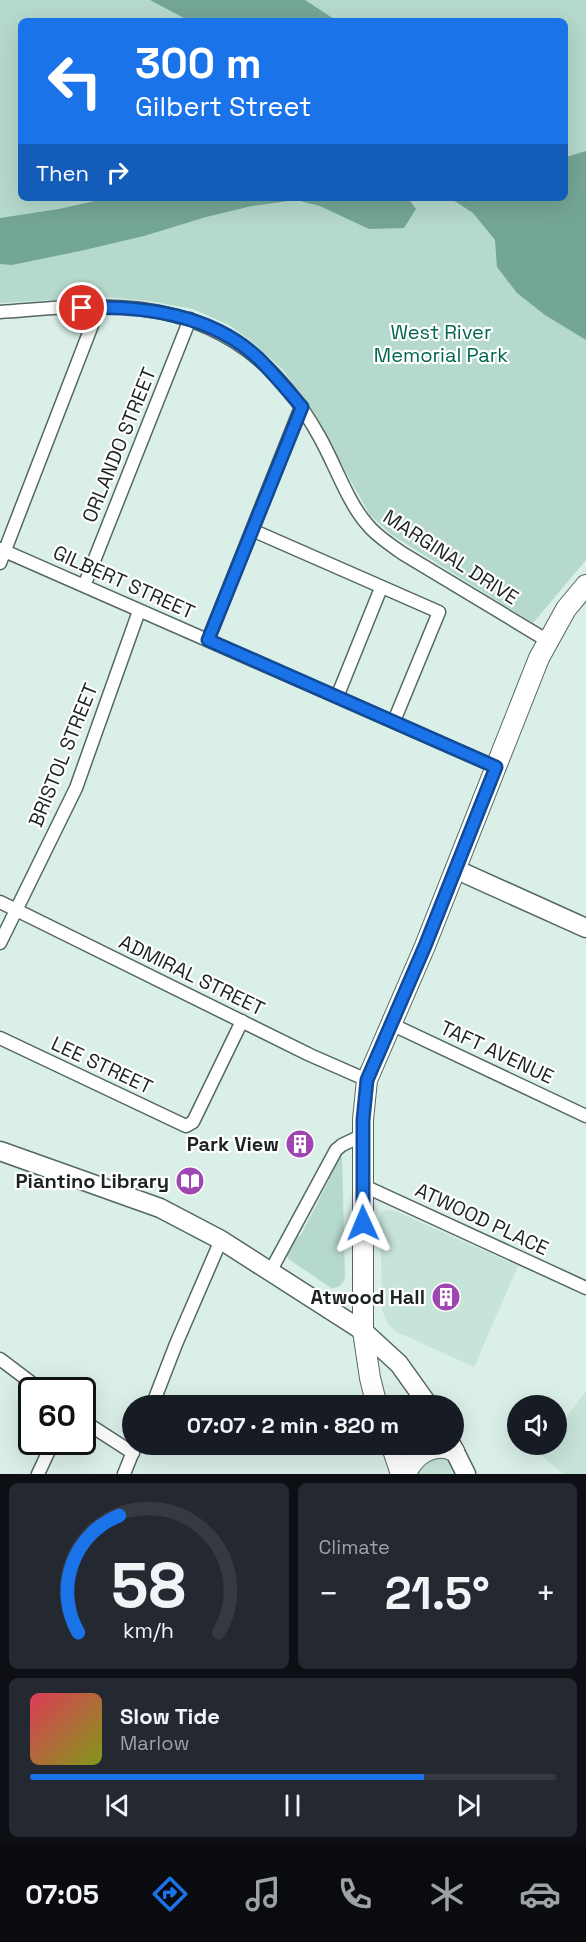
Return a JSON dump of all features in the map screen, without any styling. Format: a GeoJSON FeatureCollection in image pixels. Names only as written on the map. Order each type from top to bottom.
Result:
{"type":"FeatureCollection","features":[{"type":"Feature","properties":{"kind":"main road"},"geometry":{"type":"LineString","coordinates":[[374,1395],[363,1331],[362,1185],[367,1080],[425,946],[548,640],[566,609],[586,585]]}},
{"type":"Feature","properties":{"kind":"main road"},"geometry":{"type":"LineString","coordinates":[[455,869],[586,928]]}},
{"type":"Feature","properties":{"kind":"main road"},"geometry":{"type":"LineString","coordinates":[[0,1151],[160,1208],[221,1240],[363,1331],[399,1364],[421,1395]]}},
{"type":"Feature","properties":{"kind":"main road"},"geometry":{"type":"LineString","coordinates":[[395,1455],[401,1474]]}},
{"type":"Feature","properties":{"kind":"main road"},"geometry":{"type":"LineString","coordinates":[[406,1474],[421,1455]]}},
{"type":"Feature","properties":{"kind":"main road"},"geometry":{"type":"LineString","coordinates":[[456,1455],[466,1474]]}},
{"type":"Feature","properties":{"kind":"street","name":"MARGINAL DRIVE"},"geometry":{"type":"LineString","coordinates":[[0,312],[99,307],[141,309],[190,319],[235,340],[258,358],[302,407],[366,524],[402,553],[548,640]]}},
{"type":"Feature","properties":{"kind":"street"},"geometry":{"type":"LineString","coordinates":[[2,554],[99,307]]}},
{"type":"Feature","properties":{"kind":"street","name":"ORLANDO STREET"},"geometry":{"type":"LineString","coordinates":[[84,586],[190,319]]}},
{"type":"Feature","properties":{"kind":"street"},"geometry":{"type":"LineString","coordinates":[[208,640],[302,407]]}},
{"type":"Feature","properties":{"kind":"street"},"geometry":{"type":"LineString","coordinates":[[252,530],[439,612],[394,721]]}},
{"type":"Feature","properties":{"kind":"street","name":"GILBERT STREET"},"geometry":{"type":"LineString","coordinates":[[2,554],[84,586],[496,767]]}},
{"type":"Feature","properties":{"kind":"street"},"geometry":{"type":"LineString","coordinates":[[338,697],[381,588]]}},
{"type":"Feature","properties":{"kind":"street","name":"BRISTOL STREET"},"geometry":{"type":"LineString","coordinates":[[0,943],[76,788],[139,611]]}},
{"type":"Feature","properties":{"kind":"street","name":"ADMIRAL STREET"},"geometry":{"type":"LineString","coordinates":[[0,902],[310,1055],[367,1080]]}},
{"type":"Feature","properties":{"kind":"street","name":"LEE STREET"},"geometry":{"type":"LineString","coordinates":[[0,1038],[186,1126],[193,1122],[242,1021]]}},
{"type":"Feature","properties":{"kind":"street","name":"TAFT AVENUE"},"geometry":{"type":"LineString","coordinates":[[391,1024],[586,1116]]}},
{"type":"Feature","properties":{"kind":"street"},"geometry":{"type":"LineString","coordinates":[[270,1272],[336,1150],[363,1135]]}},
{"type":"Feature","properties":{"kind":"street","name":"ATWOOD PLACE"},"geometry":{"type":"LineString","coordinates":[[362,1185],[586,1288]]}},
{"type":"Feature","properties":{"kind":"street"},"geometry":{"type":"LineString","coordinates":[[156,1395],[221,1240]]}},
{"type":"Feature","properties":{"kind":"street"},"geometry":{"type":"LineString","coordinates":[[0,1359],[24,1377]]}},
{"type":"Feature","properties":{"kind":"street"},"geometry":{"type":"LineString","coordinates":[[96,1428],[122,1442]]}},
{"type":"Feature","properties":{"kind":"street"},"geometry":{"type":"LineString","coordinates":[[38,1474],[47,1455]]}},
{"type":"Feature","properties":{"kind":"street"},"geometry":{"type":"LineString","coordinates":[[124,1474],[132,1455]]}},
{"type":"Feature","properties":{"kind":"shaded area"},"geometry":{"type":"Polygon","coordinates":[[[150,0],[305,0],[332,18],[184,18],[150,0]]]}},
{"type":"Feature","properties":{"kind":"shaded area"},"geometry":{"type":"Polygon","coordinates":[[[586,151],[586,340],[545,315],[517,293],[497,267],[495,240],[473,213],[455,201],[568,201],[568,156],[586,151]]]}},
{"type":"Feature","properties":{"kind":"shaded area"},"geometry":{"type":"Polygon","coordinates":[[[95,201],[289,201],[252,206],[206,217],[144,236],[80,251],[12,265],[0,264],[0,218],[95,201]]]}},
{"type":"Feature","properties":{"kind":"shaded area"},"geometry":{"type":"Polygon","coordinates":[[[300,201],[410,201],[416,209],[404,228],[369,229],[320,206],[300,201]]]}},
{"type":"Feature","properties":{"kind":"shaded area"},"geometry":{"type":"Polygon","coordinates":[[[383,1211],[398,1212],[518,1266],[474,1367],[395,1331],[388,1324],[382,1310],[380,1215],[383,1211]]]}},
{"type":"Feature","properties":{"kind":"shaded area"},"geometry":{"type":"Polygon","coordinates":[[[586,1391],[586,1474],[564,1474],[540,1455],[567,1455],[567,1417],[586,1391]]]}},
{"type":"Feature","properties":{"kind":"shaded area"},"geometry":{"type":"Polygon","coordinates":[[[429,1455],[447,1455],[466,1474],[406,1474],[429,1455]]]}},
{"type":"Feature","properties":{"kind":"green space","name":"West River Memorial Park"},"geometry":{"type":"Polygon","coordinates":[[[0,0],[586,0],[586,560],[533,623],[392,535],[370,515],[305,400],[284,371],[251,341],[229,325],[193,309],[149,301],[104,297],[0,303],[0,0]]]}},
{"type":"Feature","properties":{"kind":"green space"},"geometry":{"type":"Polygon","coordinates":[[[339,1154],[342,1156],[345,1277],[340,1286],[331,1288],[286,1255],[294,1238],[301,1235],[329,1180],[327,1176],[339,1154]]]}},
{"type":"Feature","properties":{"kind":"place","name":"Park View"},"geometry":{"type":"Point","coordinates":[300,1144]}},
{"type":"Feature","properties":{"kind":"place","name":"Piantino Library"},"geometry":{"type":"Point","coordinates":[190,1181]}},
{"type":"Feature","properties":{"kind":"place","name":"Atwood Hall"},"geometry":{"type":"Point","coordinates":[446,1297]}},
{"type":"Feature","properties":{"kind":"route"},"geometry":{"type":"LineString","coordinates":[[82,308],[141,309],[190,319],[216,330],[235,340],[258,358],[302,407],[208,640],[496,767],[425,946],[367,1080],[363,1120],[363,1223]]}}]}
